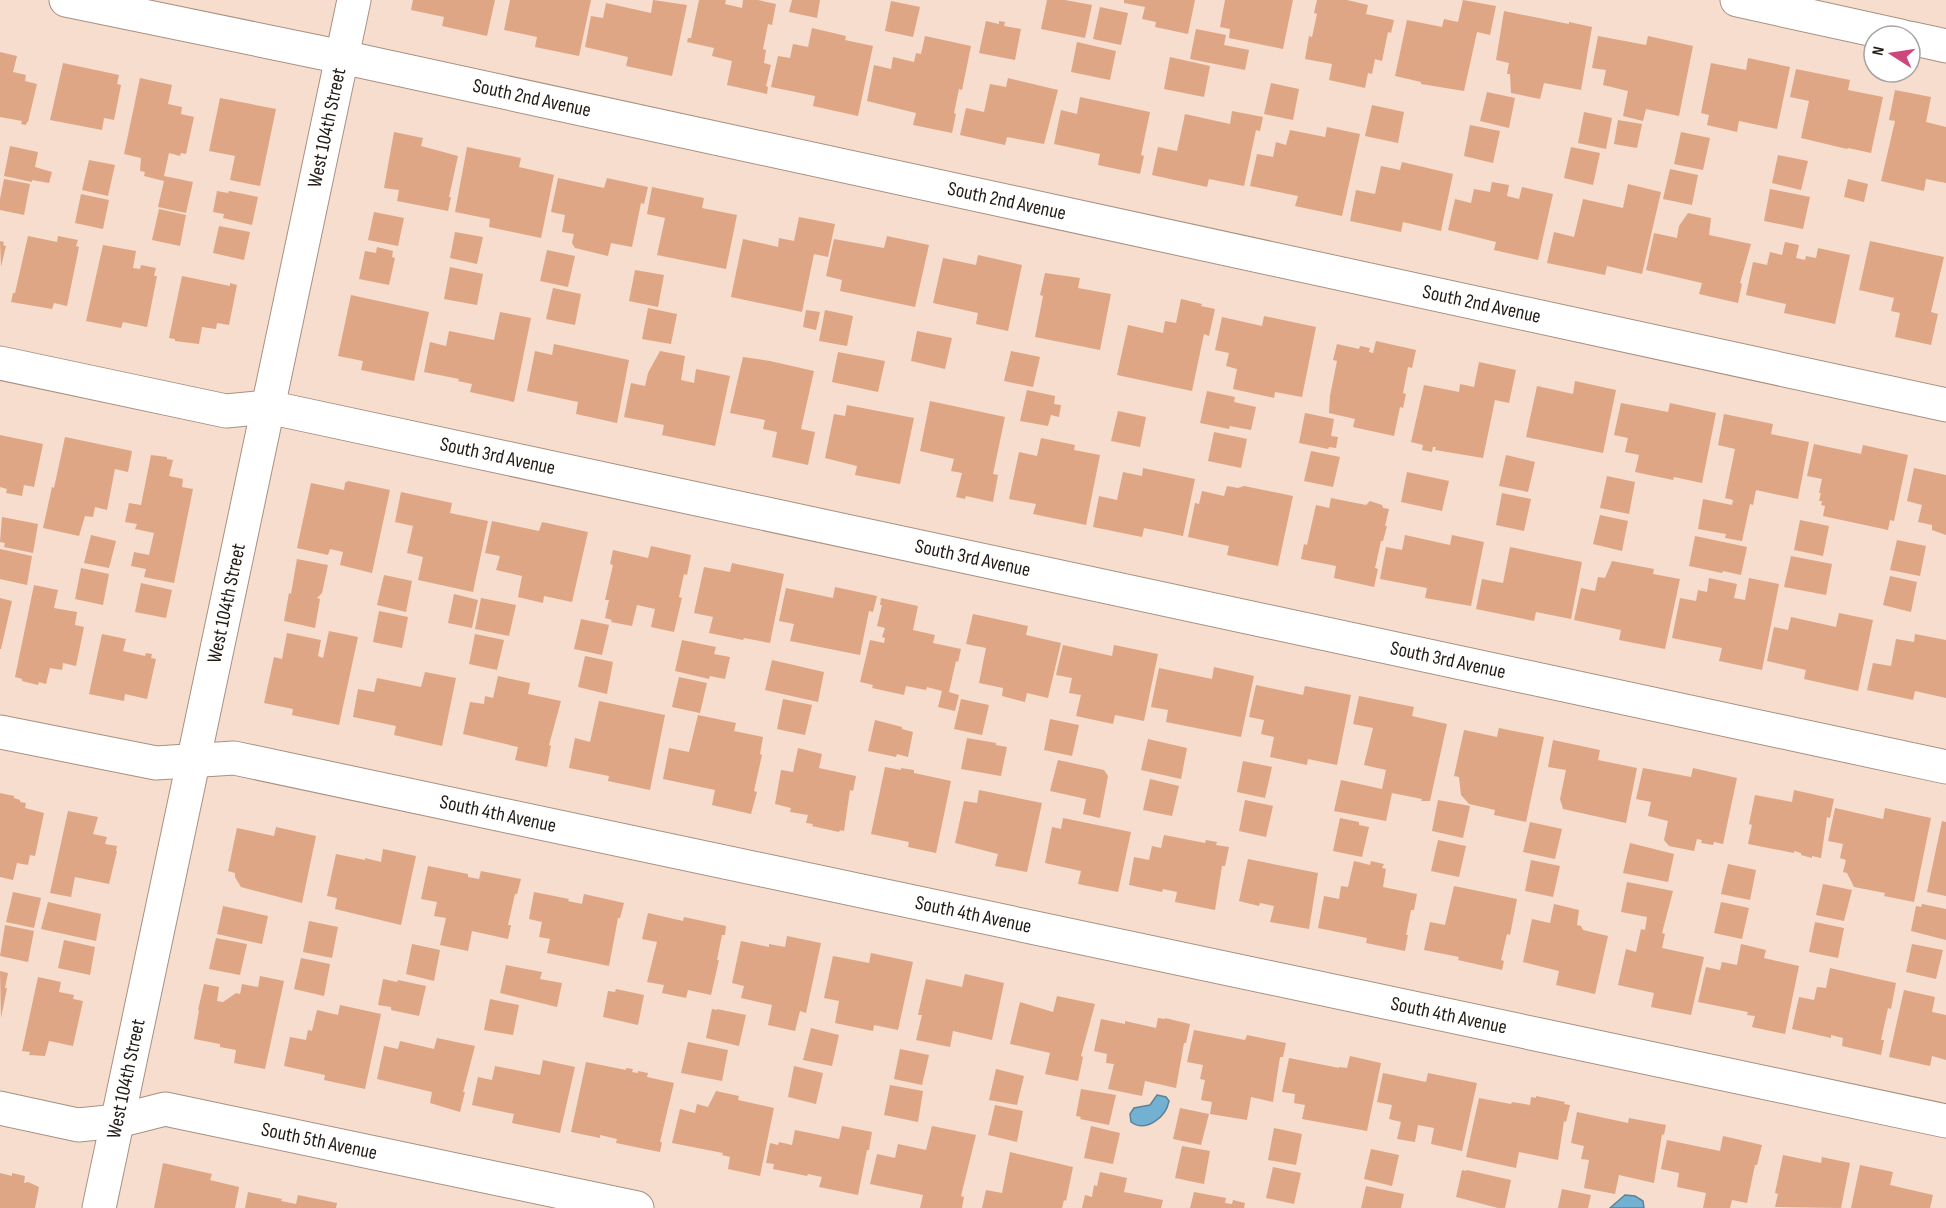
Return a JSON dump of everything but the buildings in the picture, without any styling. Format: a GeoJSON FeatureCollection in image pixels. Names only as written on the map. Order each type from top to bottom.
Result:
{"type":"FeatureCollection","features":[{"type":"Feature","properties":{"kind":"street","name":"South 2nd Avenue"},"geometry":{"type":"LineString","coordinates":[[66,0],[342,57],[1946,405]]}},
{"type":"Feature","properties":{"kind":"street","name":"West 104th Street"},"geometry":{"type":"LineString","coordinates":[[99,1208],[354,0]]}},
{"type":"Feature","properties":{"kind":"street"},"geometry":{"type":"LineString","coordinates":[[1737,0],[1862,27]]}},
{"type":"Feature","properties":{"kind":"street"},"geometry":{"type":"LineString","coordinates":[[1922,41],[1946,46]]}},
{"type":"Feature","properties":{"kind":"street","name":"South 3rd Avenue"},"geometry":{"type":"LineString","coordinates":[[0,363],[226,411],[268,407],[1946,767]]}},
{"type":"Feature","properties":{"kind":"street","name":"South 4th Avenue"},"geometry":{"type":"LineString","coordinates":[[0,732],[156,763],[234,758],[1946,1121]]}},
{"type":"Feature","properties":{"kind":"street","name":"South 5th Avenue"},"geometry":{"type":"LineString","coordinates":[[0,1108],[78,1125],[118,1121],[165,1109],[637,1208]]}},
{"type":"Feature","properties":{"kind":"water"},"geometry":{"type":"Polygon","coordinates":[[[1157,1095],[1166,1097],[1169,1101],[1160,1118],[1143,1126],[1131,1122],[1130,1114],[1134,1108],[1150,1105],[1157,1095]]]}},
{"type":"Feature","properties":{"kind":"water"},"geometry":{"type":"Polygon","coordinates":[[[1625,1195],[1635,1196],[1643,1201],[1644,1208],[1610,1208],[1625,1195]]]}}]}
